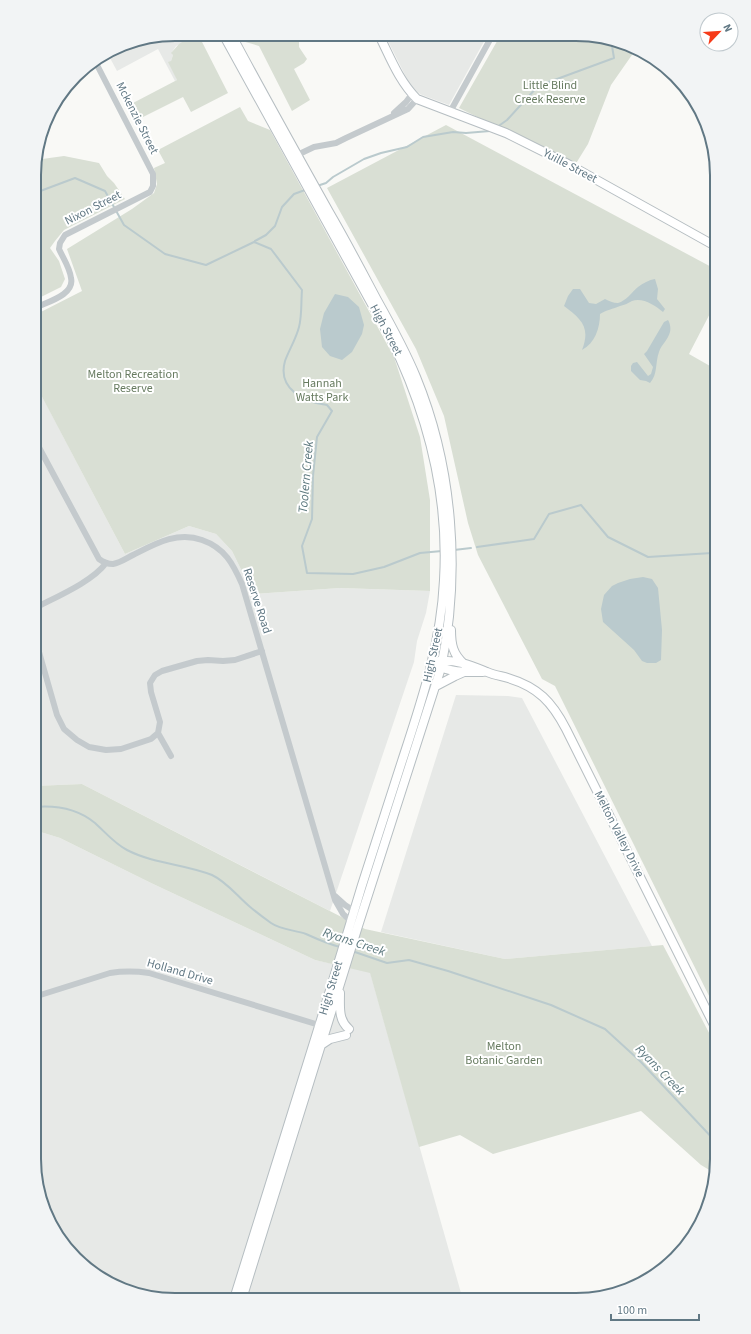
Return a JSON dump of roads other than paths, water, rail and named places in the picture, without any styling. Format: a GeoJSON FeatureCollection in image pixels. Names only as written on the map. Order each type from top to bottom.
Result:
{"type":"FeatureCollection","features":[{"type":"Feature","properties":{"kind":"main road","name":"High Street"},"geometry":{"type":"LineString","coordinates":[[227,41],[344,238],[401,345],[416,377],[430,416],[443,469],[448,502],[450,597],[442,664],[436,686],[362,916],[347,948],[236,1293]]}},
{"type":"Feature","properties":{"kind":"main road","name":"High Street"},"geometry":{"type":"LineString","coordinates":[[235,41],[294,156]]}},
{"type":"Feature","properties":{"kind":"main road"},"geometry":{"type":"LineString","coordinates":[[382,41],[401,78],[414,96]]}},
{"type":"Feature","properties":{"kind":"main road","name":"Yuille Street"},"geometry":{"type":"LineString","coordinates":[[414,96],[450,112],[506,132],[568,164],[710,244]]}},
{"type":"Feature","properties":{"kind":"main road","name":"High Street"},"geometry":{"type":"LineString","coordinates":[[244,1293],[321,1045],[323,1026],[340,986],[350,922],[422,700],[432,662],[440,618],[448,555]]}},
{"type":"Feature","properties":{"kind":"main road"},"geometry":{"type":"LineString","coordinates":[[436,686],[455,676],[464,668],[456,656],[452,645],[450,597]]}},
{"type":"Feature","properties":{"kind":"main road","name":"Melton Valley Drive"},"geometry":{"type":"LineString","coordinates":[[432,662],[487,672],[523,683],[536,691],[549,702],[558,714],[710,1017]]}},
{"type":"Feature","properties":{"kind":"main road"},"geometry":{"type":"LineString","coordinates":[[321,1045],[330,1039],[347,1032],[341,1018],[340,986]]}},
{"type":"Feature","properties":{"kind":"street"},"geometry":{"type":"LineString","coordinates":[[450,112],[489,41]]}},
{"type":"Feature","properties":{"kind":"street","name":"Mckenzie Street"},"geometry":{"type":"LineString","coordinates":[[98,66],[153,174],[153,186]]}},
{"type":"Feature","properties":{"kind":"street"},"geometry":{"type":"LineString","coordinates":[[294,156],[314,147],[336,143],[392,116],[414,96]]}},
{"type":"Feature","properties":{"kind":"street","name":"Nixon Street"},"geometry":{"type":"LineString","coordinates":[[41,305],[66,293],[72,286],[71,278],[59,249],[60,243],[66,235],[150,192],[153,186]]}},
{"type":"Feature","properties":{"kind":"street"},"geometry":{"type":"LineString","coordinates":[[41,451],[93,550],[99,559],[106,563],[90,578],[41,605]]}},
{"type":"Feature","properties":{"kind":"street","name":"Reserve Road"},"geometry":{"type":"LineString","coordinates":[[106,563],[112,564],[120,562],[159,542],[171,538],[186,536],[210,543],[219,549],[229,559],[242,584],[336,902],[350,922],[358,926]]}},
{"type":"Feature","properties":{"kind":"street"},"geometry":{"type":"LineString","coordinates":[[41,659],[57,716],[64,729],[77,740],[89,747],[106,750],[121,749],[151,739],[158,733],[160,722],[151,692],[150,683],[155,675],[162,671],[197,661],[234,660],[262,651]]}},
{"type":"Feature","properties":{"kind":"street"},"geometry":{"type":"LineString","coordinates":[[158,733],[172,756]]}},
{"type":"Feature","properties":{"kind":"street"},"geometry":{"type":"LineString","coordinates":[[334,895],[354,912],[362,916]]}},
{"type":"Feature","properties":{"kind":"street","name":"Holland Drive"},"geometry":{"type":"LineString","coordinates":[[41,995],[110,973],[136,971],[149,973],[323,1026]]}},
{"type":"Feature","properties":{"kind":"waterway"},"geometry":{"type":"LineString","coordinates":[[500,125],[507,120],[538,86],[614,58],[612,46]]}},
{"type":"Feature","properties":{"kind":"waterway"},"geometry":{"type":"LineString","coordinates":[[320,185],[326,183],[333,177],[364,159],[381,153],[407,147],[423,137],[453,132],[466,133],[490,131]]}},
{"type":"Feature","properties":{"kind":"waterway","name":"Toolern Creek"},"geometry":{"type":"LineString","coordinates":[[41,191],[75,178],[105,191],[124,225],[165,254],[206,265],[254,242],[271,249],[302,290],[300,323],[285,361],[285,379],[294,392],[301,397],[327,405],[332,411],[317,437],[313,476],[312,519],[302,546],[307,573],[353,574],[384,567],[420,553],[442,551]]}},
{"type":"Feature","properties":{"kind":"waterway"},"geometry":{"type":"LineString","coordinates":[[255,241],[266,235],[275,226],[282,207],[294,194],[305,190]]}},
{"type":"Feature","properties":{"kind":"waterway","name":"Toolern Creek"},"geometry":{"type":"LineString","coordinates":[[477,547],[534,539],[549,514],[581,505],[608,537],[648,557],[710,553]]}},
{"type":"Feature","properties":{"kind":"waterway","name":"Toolern Creek"},"geometry":{"type":"LineString","coordinates":[[454,550],[471,548]]}},
{"type":"Feature","properties":{"kind":"waterway","name":"Ryans Creek"},"geometry":{"type":"LineString","coordinates":[[41,807],[58,807],[81,814],[95,823],[114,841],[137,855],[191,868],[212,875],[222,881],[252,908],[275,925],[284,929],[306,934],[340,947]]}},
{"type":"Feature","properties":{"kind":"waterway","name":"Ryans Creek"},"geometry":{"type":"LineString","coordinates":[[352,951],[387,963],[409,960],[448,971],[551,1005],[605,1029],[640,1061],[710,1136]]}},
{"type":"Feature","properties":{"kind":"park label","name":"Little Blind Creek Reserve"},"geometry":{"type":"Point","coordinates":[550,92]}},
{"type":"Feature","properties":{"kind":"park label","name":"Melton Recreation Reserve"},"geometry":{"type":"Point","coordinates":[133,381]}},
{"type":"Feature","properties":{"kind":"park label","name":"Hannah Watts Park"},"geometry":{"type":"Point","coordinates":[322,390]}},
{"type":"Feature","properties":{"kind":"park label","name":"Melton Botanic Garden"},"geometry":{"type":"Point","coordinates":[504,1053]}}]}
